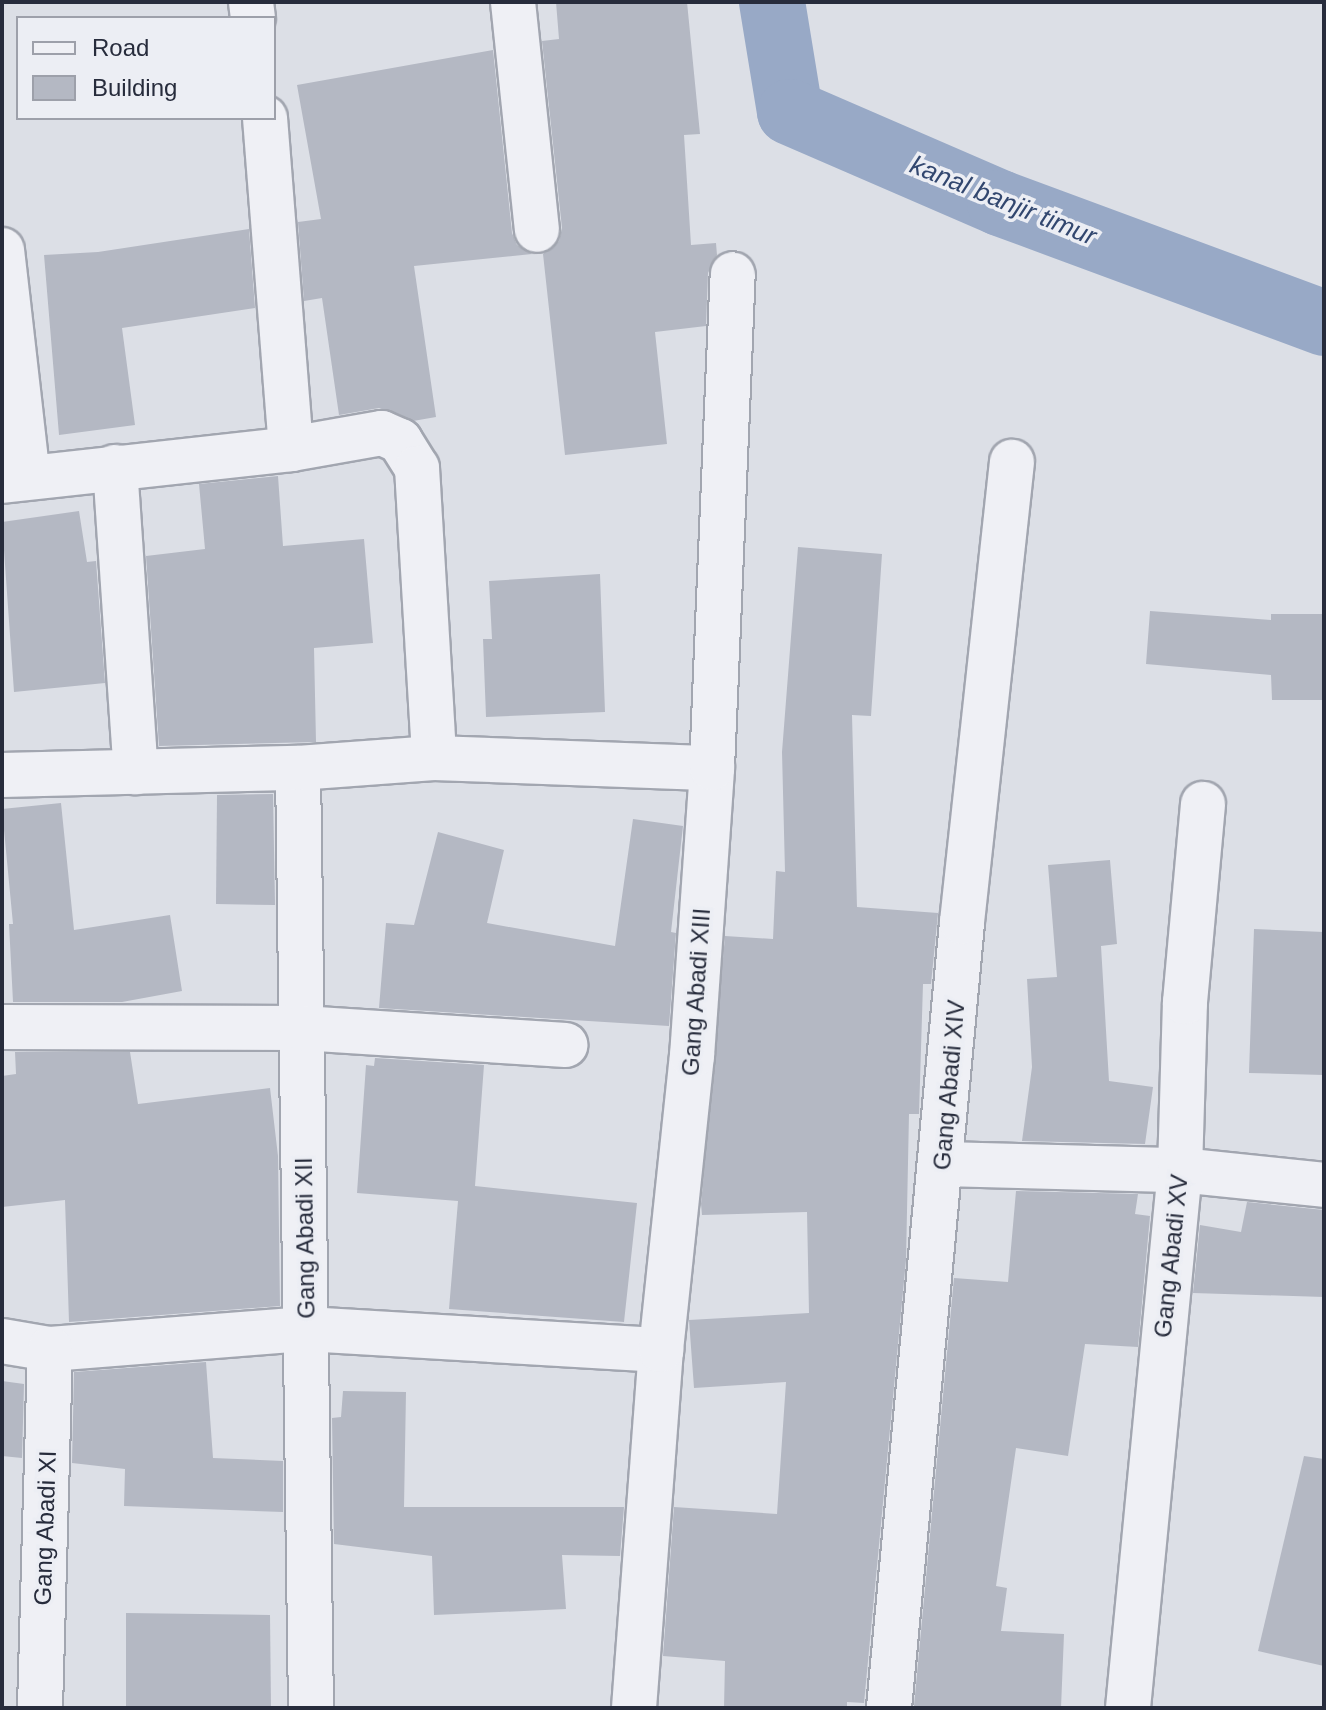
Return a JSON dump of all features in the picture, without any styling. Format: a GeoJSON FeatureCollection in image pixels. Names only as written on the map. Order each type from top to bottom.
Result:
{"type":"FeatureCollection","features":[{"type":"Feature","properties":{"kind":"street"},"geometry":{"type":"LineString","coordinates":[[513,2],[537,230]]}},
{"type":"Feature","properties":{"kind":"street"},"geometry":{"type":"LineString","coordinates":[[265,120],[291,449]]}},
{"type":"Feature","properties":{"kind":"street"},"geometry":{"type":"LineString","coordinates":[[2,250],[15,479],[291,449],[382,433],[400,441],[417,468],[434,758]]}},
{"type":"Feature","properties":{"kind":"street","name":"Gang Abadi XIII"},"geometry":{"type":"LineString","coordinates":[[634,1708],[661,1350],[692,1056],[712,768],[733,274]]}},
{"type":"Feature","properties":{"kind":"street","name":"Gang Abadi XIV"},"geometry":{"type":"LineString","coordinates":[[889,1708],[943,1164],[962,922],[1012,462]]}},
{"type":"Feature","properties":{"kind":"street"},"geometry":{"type":"LineString","coordinates":[[115,467],[136,772]]}},
{"type":"Feature","properties":{"kind":"street"},"geometry":{"type":"LineString","coordinates":[[2,775],[298,768],[434,758],[712,768]]}},
{"type":"Feature","properties":{"kind":"street","name":"Gang Abadi XII"},"geometry":{"type":"LineString","coordinates":[[298,768],[311,1708]]}},
{"type":"Feature","properties":{"kind":"street","name":"Gang Abadi XV"},"geometry":{"type":"LineString","coordinates":[[1128,1708],[1180,1170],[1185,1002],[1203,804]]}},
{"type":"Feature","properties":{"kind":"street"},"geometry":{"type":"LineString","coordinates":[[2,1027],[302,1028],[565,1045]]}},
{"type":"Feature","properties":{"kind":"street"},"geometry":{"type":"LineString","coordinates":[[943,1164],[1180,1170],[1324,1185]]}},
{"type":"Feature","properties":{"kind":"street"},"geometry":{"type":"LineString","coordinates":[[2,1341],[50,1349],[306,1329],[661,1350]]}},
{"type":"Feature","properties":{"kind":"street","name":"Gang Abadi XI"},"geometry":{"type":"LineString","coordinates":[[40,1708],[50,1349]]}},
{"type":"Feature","properties":{"kind":"building"},"geometry":{"type":"Polygon","coordinates":[[[556,2],[687,2],[700,134],[684,135],[691,245],[716,243],[717,255],[708,273],[706,326],[655,332],[667,444],[565,455],[543,254],[559,241],[562,228],[542,41],[559,39],[556,2]]]}},
{"type":"Feature","properties":{"kind":"building"},"geometry":{"type":"Polygon","coordinates":[[[493,50],[512,233],[517,245],[532,254],[414,266],[436,417],[413,421],[379,408],[339,415],[322,298],[304,301],[298,222],[321,219],[297,85],[493,50]]]}},
{"type":"Feature","properties":{"kind":"building"},"geometry":{"type":"Polygon","coordinates":[[[249,229],[255,308],[122,328],[135,425],[59,435],[44,255],[98,252],[249,229]]]}},
{"type":"Feature","properties":{"kind":"building"},"geometry":{"type":"Polygon","coordinates":[[[278,476],[283,546],[364,539],[373,643],[314,648],[316,742],[159,746],[146,556],[205,549],[199,484],[278,476]]]}},
{"type":"Feature","properties":{"kind":"building"},"geometry":{"type":"Polygon","coordinates":[[[79,511],[87,562],[96,561],[105,683],[14,692],[2,522],[79,511]]]}},
{"type":"Feature","properties":{"kind":"building"},"geometry":{"type":"Polygon","coordinates":[[[798,547],[882,554],[871,716],[852,715],[857,907],[938,913],[931,984],[923,984],[919,1114],[909,1114],[906,1260],[864,1703],[847,1702],[847,1708],[724,1708],[725,1661],[663,1656],[674,1507],[777,1514],[786,1382],[694,1388],[689,1320],[809,1313],[807,1212],[702,1215],[701,1204],[725,936],[773,939],[776,871],[785,872],[782,752],[798,547]]]}},
{"type":"Feature","properties":{"kind":"building"},"geometry":{"type":"Polygon","coordinates":[[[600,574],[605,712],[486,717],[483,639],[492,639],[489,581],[600,574]]]}},
{"type":"Feature","properties":{"kind":"building"},"geometry":{"type":"Polygon","coordinates":[[[1150,611],[1271,620],[1271,614],[1324,614],[1324,700],[1272,700],[1271,675],[1146,664],[1150,611]]]}},
{"type":"Feature","properties":{"kind":"building"},"geometry":{"type":"Polygon","coordinates":[[[273,794],[275,905],[216,904],[217,795],[273,794]]]}},
{"type":"Feature","properties":{"kind":"building"},"geometry":{"type":"Polygon","coordinates":[[[61,803],[74,930],[170,915],[182,991],[122,1002],[13,1002],[9,924],[13,924],[2,809],[61,803]]]}},
{"type":"Feature","properties":{"kind":"building"},"geometry":{"type":"Polygon","coordinates":[[[633,819],[683,826],[671,932],[676,933],[669,1026],[379,1008],[386,923],[414,925],[438,832],[504,850],[487,923],[615,946],[633,819]]]}},
{"type":"Feature","properties":{"kind":"building"},"geometry":{"type":"Polygon","coordinates":[[[1110,860],[1117,944],[1101,946],[1109,1081],[1153,1087],[1145,1144],[1022,1141],[1032,1067],[1027,979],[1057,977],[1048,865],[1110,860]]]}},
{"type":"Feature","properties":{"kind":"building"},"geometry":{"type":"Polygon","coordinates":[[[1254,929],[1324,932],[1324,1075],[1249,1073],[1254,929]]]}},
{"type":"Feature","properties":{"kind":"building"},"geometry":{"type":"Polygon","coordinates":[[[15,1052],[130,1052],[138,1104],[270,1088],[278,1156],[280,1306],[69,1322],[65,1200],[2,1207],[2,1076],[16,1074],[15,1052]]]}},
{"type":"Feature","properties":{"kind":"building"},"geometry":{"type":"Polygon","coordinates":[[[375,1058],[484,1065],[475,1186],[637,1203],[624,1322],[449,1309],[458,1201],[357,1193],[366,1065],[374,1066],[375,1058]]]}},
{"type":"Feature","properties":{"kind":"building"},"geometry":{"type":"Polygon","coordinates":[[[1016,1191],[1138,1194],[1135,1214],[1150,1216],[1138,1347],[1085,1344],[1068,1456],[1016,1448],[996,1586],[1007,1588],[1001,1631],[1064,1634],[1061,1708],[914,1706],[954,1278],[1008,1282],[1016,1191]]]}},
{"type":"Feature","properties":{"kind":"building"},"geometry":{"type":"Polygon","coordinates":[[[1247,1202],[1324,1210],[1324,1297],[1193,1293],[1200,1225],[1241,1232],[1247,1202]]]}},
{"type":"Feature","properties":{"kind":"building"},"geometry":{"type":"Polygon","coordinates":[[[206,1362],[213,1458],[283,1461],[283,1512],[124,1506],[125,1469],[72,1463],[74,1372],[206,1362]]]}},
{"type":"Feature","properties":{"kind":"building"},"geometry":{"type":"Polygon","coordinates":[[[2,1381],[24,1384],[22,1458],[2,1456],[2,1381]]]}},
{"type":"Feature","properties":{"kind":"building"},"geometry":{"type":"Polygon","coordinates":[[[343,1391],[406,1392],[404,1507],[624,1507],[620,1556],[562,1555],[566,1609],[434,1615],[432,1556],[334,1544],[332,1418],[341,1417],[343,1391]]]}},
{"type":"Feature","properties":{"kind":"building"},"geometry":{"type":"Polygon","coordinates":[[[1304,1456],[1324,1459],[1324,1666],[1258,1651],[1304,1456]]]}},
{"type":"Feature","properties":{"kind":"building"},"geometry":{"type":"Polygon","coordinates":[[[126,1613],[270,1615],[271,1708],[126,1708],[126,1613]]]}},
{"type":"Feature","properties":{"kind":"waterway","name":"kanal banjir timur"},"geometry":{"type":"LineString","coordinates":[[772,2],[790,112],[1000,203],[1324,323]]}}]}
